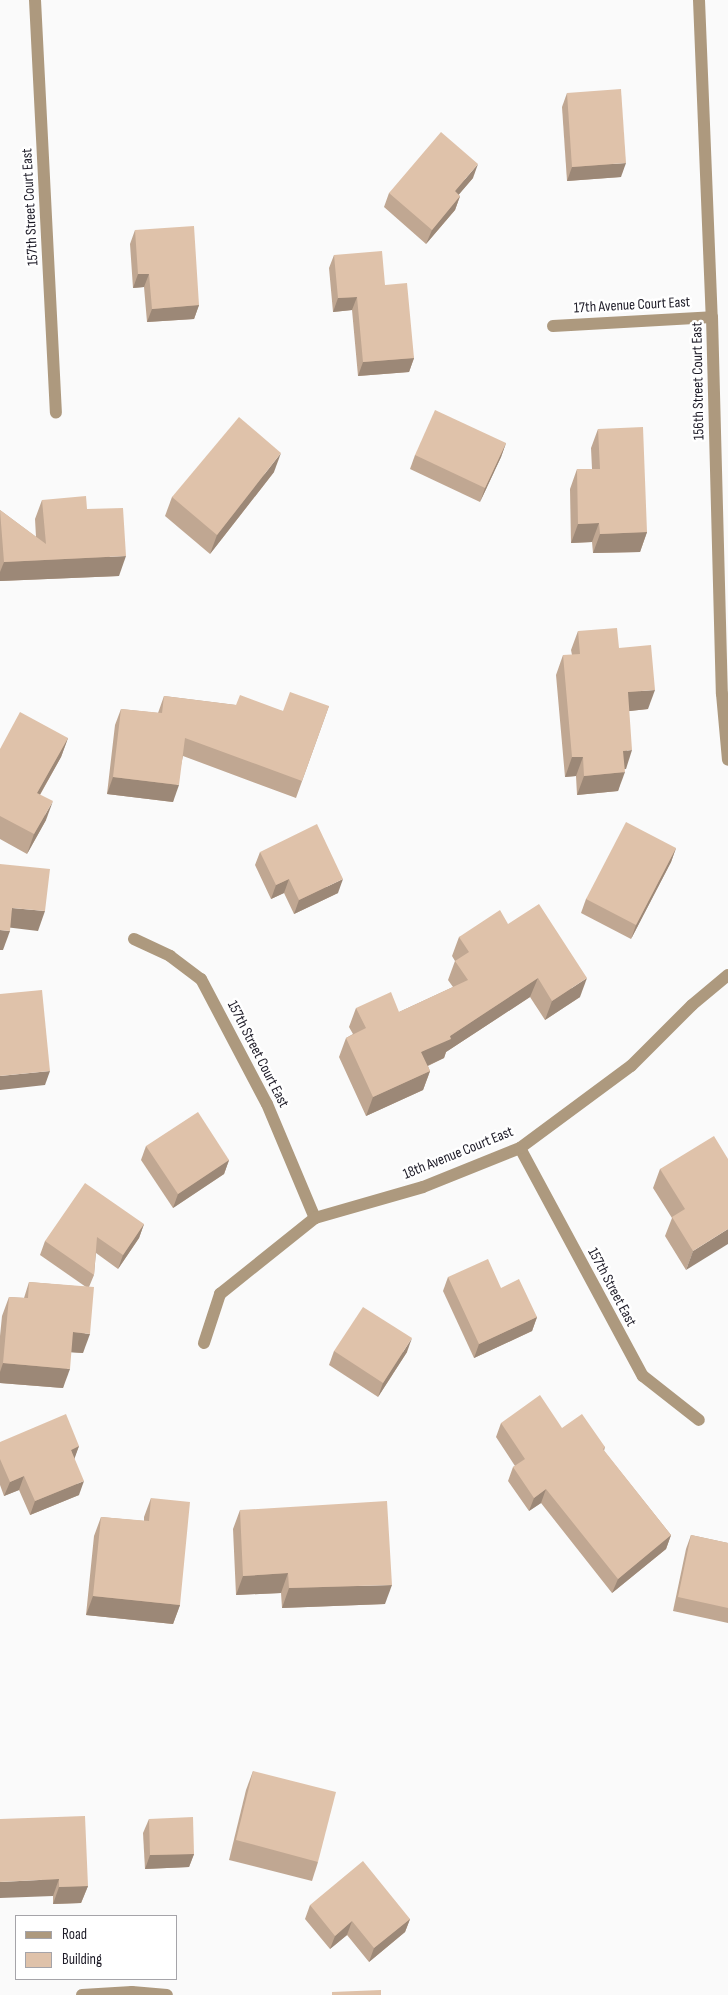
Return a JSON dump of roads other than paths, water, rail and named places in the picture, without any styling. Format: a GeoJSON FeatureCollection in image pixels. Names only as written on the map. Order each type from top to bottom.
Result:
{"type":"FeatureCollection","features":[{"type":"Feature","properties":{"kind":"street","name":"157th Street Court East"},"geometry":{"type":"LineString","coordinates":[[35,0],[56,412]]}},
{"type":"Feature","properties":{"kind":"street","name":"156th Street Court East"},"geometry":{"type":"LineString","coordinates":[[700,0],[712,317],[722,694],[728,760]]}},
{"type":"Feature","properties":{"kind":"street","name":"17th Avenue Court East"},"geometry":{"type":"LineString","coordinates":[[553,326],[712,317]]}},
{"type":"Feature","properties":{"kind":"street","name":"157th Street Court East"},"geometry":{"type":"LineString","coordinates":[[134,939],[170,956],[201,979],[267,1104],[315,1218]]}},
{"type":"Feature","properties":{"kind":"street","name":"18th Avenue Court East"},"geometry":{"type":"LineString","coordinates":[[204,1343],[220,1294],[315,1218],[423,1187],[520,1148],[632,1066],[728,975]]}},
{"type":"Feature","properties":{"kind":"street","name":"157th Street East"},"geometry":{"type":"LineString","coordinates":[[520,1148],[643,1376],[699,1420]]}},
{"type":"Feature","properties":{"kind":"street"},"geometry":{"type":"LineString","coordinates":[[82,1995],[132,1992],[167,1995]]}}]}
